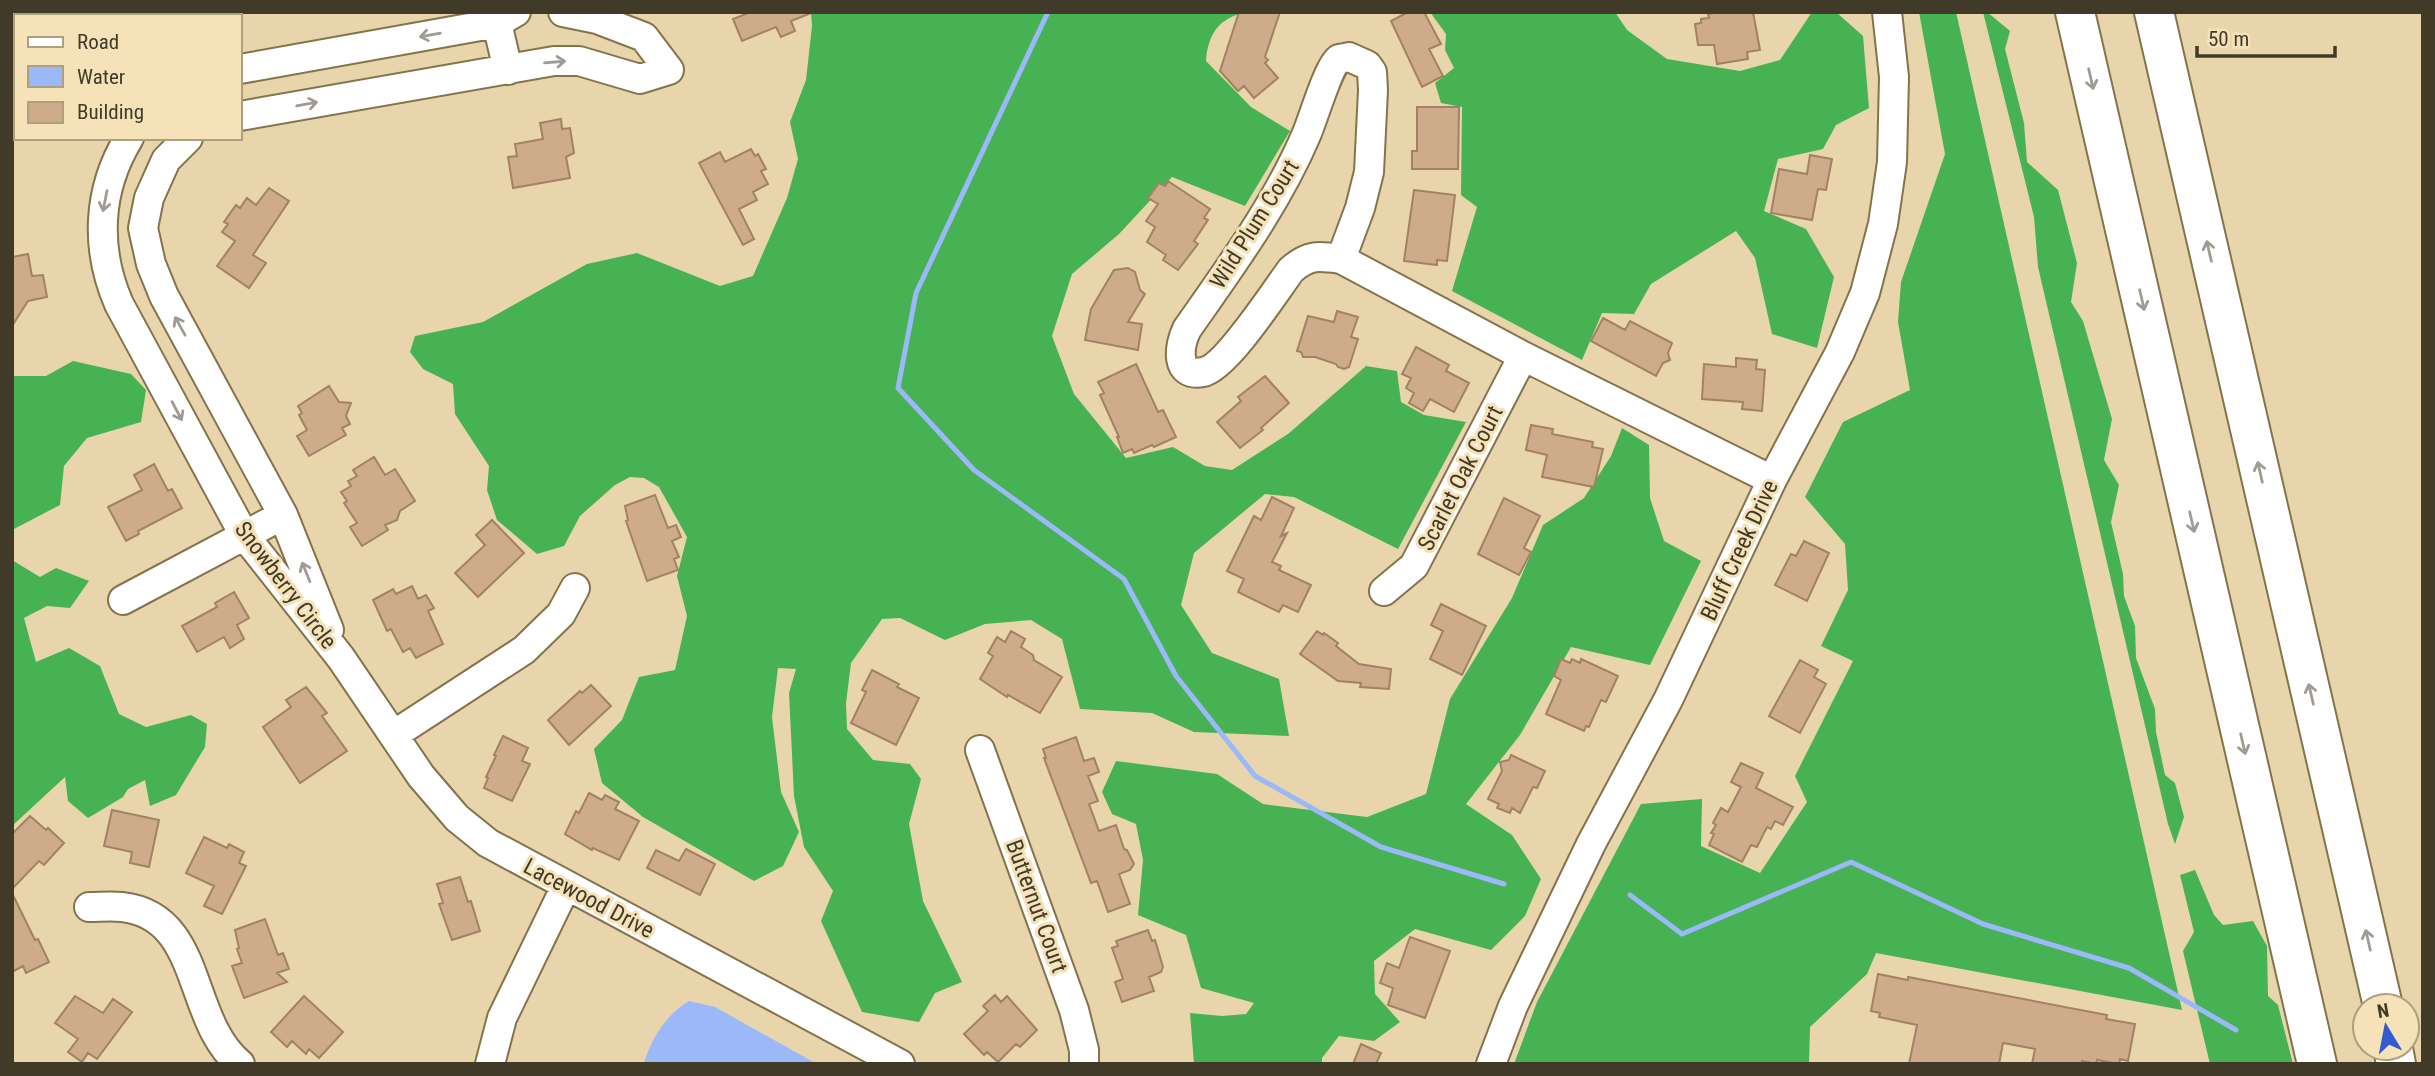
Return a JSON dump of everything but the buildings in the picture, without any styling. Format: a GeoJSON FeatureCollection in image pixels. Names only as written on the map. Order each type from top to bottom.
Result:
{"type":"FeatureCollection","features":[{"type":"Feature","properties":{"kind":"highway"},"geometry":{"type":"LineString","coordinates":[[2075,12],[2317,1064]]}},
{"type":"Feature","properties":{"kind":"highway"},"geometry":{"type":"LineString","coordinates":[[2154,12],[2380,992]]}},
{"type":"Feature","properties":{"kind":"street"},"geometry":{"type":"LineString","coordinates":[[242,116],[554,61],[579,61],[640,79],[669,69],[644,37],[597,19],[563,12]]}},
{"type":"Feature","properties":{"kind":"street","name":"Bluff Creek Drive"},"geometry":{"type":"LineString","coordinates":[[1491,1064],[1513,1006],[1591,844],[1668,700],[1772,480],[1840,352],[1865,293],[1883,224],[1892,162],[1894,77],[1887,12]]}},
{"type":"Feature","properties":{"kind":"street"},"geometry":{"type":"LineString","coordinates":[[242,69],[507,18],[508,70]]}},
{"type":"Feature","properties":{"kind":"street","name":"Wild Plum Court"},"geometry":{"type":"LineString","coordinates":[[1341,260],[1360,208],[1369,172],[1373,104],[1372,72],[1367,65],[1349,57],[1339,59],[1332,67],[1297,158],[1267,212],[1187,329],[1179,353],[1191,371],[1204,372],[1215,366],[1230,352],[1291,270],[1300,262],[1318,255],[1341,260],[1523,356],[1772,480]]}},
{"type":"Feature","properties":{"kind":"street","name":"Snowberry Circle"},"geometry":{"type":"LineString","coordinates":[[128,140],[111,171],[103,208],[102,240],[108,280],[125,317],[244,535],[341,658]]}},
{"type":"Feature","properties":{"kind":"street","name":"Snowberry Circle"},"geometry":{"type":"LineString","coordinates":[[186,140],[166,160],[149,198],[143,228],[151,264],[164,296],[284,515],[341,658]]}},
{"type":"Feature","properties":{"kind":"street","name":"Scarlet Oak Court"},"geometry":{"type":"LineString","coordinates":[[1384,590],[1414,566],[1523,356]]}},
{"type":"Feature","properties":{"kind":"street"},"geometry":{"type":"LineString","coordinates":[[122,600],[284,515]]}},
{"type":"Feature","properties":{"kind":"street"},"geometry":{"type":"LineString","coordinates":[[394,734],[524,650],[561,614],[575,589]]}},
{"type":"Feature","properties":{"kind":"street","name":"Lacewood Drive"},"geometry":{"type":"LineString","coordinates":[[341,658],[421,776],[457,818],[488,843],[900,1064]]}},
{"type":"Feature","properties":{"kind":"street","name":"Butternut Court"},"geometry":{"type":"LineString","coordinates":[[980,750],[1074,1010],[1084,1050],[1084,1064]]}},
{"type":"Feature","properties":{"kind":"street"},"geometry":{"type":"LineString","coordinates":[[490,1064],[502,1018],[566,886]]}},
{"type":"Feature","properties":{"kind":"street"},"geometry":{"type":"LineString","coordinates":[[89,907],[123,907],[139,911],[156,919],[172,932],[184,951],[203,1009],[215,1033],[240,1064]]}},
{"type":"Feature","properties":{"kind":"green space"},"geometry":{"type":"Polygon","coordinates":[[[811,12],[1248,12],[1229,18],[1217,28],[1209,43],[1206,61],[1251,107],[1290,131],[1245,206],[1172,177],[1119,234],[1072,274],[1052,336],[1074,394],[1126,458],[1173,447],[1205,466],[1232,470],[1288,434],[1366,366],[1397,371],[1401,402],[1424,415],[1466,422],[1398,549],[1294,497],[1265,494],[1194,553],[1181,605],[1212,653],[1279,679],[1289,736],[1194,732],[1152,713],[1080,709],[1062,639],[1031,620],[985,624],[945,640],[900,618],[882,619],[851,663],[846,703],[847,729],[873,760],[910,764],[921,779],[909,824],[923,901],[962,982],[935,993],[919,1022],[862,1012],[821,921],[833,891],[804,847],[794,796],[789,693],[796,669],[778,668],[772,717],[781,792],[799,832],[783,866],[754,881],[643,817],[602,783],[594,749],[622,720],[639,677],[675,670],[687,616],[677,576],[687,537],[659,487],[644,478],[630,477],[615,485],[580,516],[564,546],[537,554],[497,520],[487,490],[489,466],[455,414],[453,384],[423,369],[410,352],[415,336],[483,322],[587,264],[637,253],[720,286],[753,276],[787,198],[798,159],[790,122],[806,80],[811,12]]]}},
{"type":"Feature","properties":{"kind":"green space"},"geometry":{"type":"Polygon","coordinates":[[[1430,12],[1615,12],[1627,30],[1667,59],[1740,71],[1780,60],[1812,12],[1836,12],[1863,36],[1869,108],[1836,125],[1823,149],[1778,159],[1764,211],[1806,229],[1834,277],[1817,348],[1772,334],[1755,258],[1736,231],[1651,284],[1634,314],[1602,313],[1582,360],[1452,291],[1477,207],[1461,195],[1462,107],[1441,103],[1435,83],[1454,68],[1445,50],[1446,34],[1430,12]]]}},
{"type":"Feature","properties":{"kind":"green space"},"geometry":{"type":"Polygon","coordinates":[[[1919,12],[1956,12],[2182,1010],[1876,953],[1867,974],[1810,1027],[1809,1064],[1514,1064],[1537,1002],[1641,804],[1702,799],[1701,846],[1760,873],[1807,802],[1795,776],[1853,661],[1821,646],[1848,590],[1845,544],[1805,497],[1843,422],[1910,390],[1898,322],[1901,282],[1945,154],[1919,12]]]}},
{"type":"Feature","properties":{"kind":"green space"},"geometry":{"type":"Polygon","coordinates":[[[1983,12],[1987,12],[2010,31],[2005,49],[2024,123],[2027,162],[2058,190],[2077,263],[2071,302],[2083,321],[2112,419],[2104,460],[2119,485],[2111,522],[2123,574],[2124,596],[2135,626],[2136,658],[2155,709],[2156,732],[2165,775],[2175,783],[2184,817],[2175,844],[2168,824],[2038,267],[2034,217],[1983,12]]]}},
{"type":"Feature","properties":{"kind":"green space"},"geometry":{"type":"Polygon","coordinates":[[[73,361],[131,374],[146,390],[141,422],[87,438],[64,466],[60,505],[12,530],[12,376],[46,376],[73,361]]]}},
{"type":"Feature","properties":{"kind":"green space"},"geometry":{"type":"Polygon","coordinates":[[[1622,428],[1649,445],[1650,498],[1664,541],[1701,561],[1650,665],[1571,647],[1520,735],[1466,804],[1512,835],[1541,879],[1525,916],[1491,950],[1415,929],[1374,961],[1375,994],[1400,1022],[1374,1041],[1339,1036],[1322,1058],[1322,1064],[1194,1064],[1190,1013],[1222,1016],[1246,1014],[1254,1003],[1201,988],[1186,935],[1138,915],[1143,860],[1136,824],[1112,814],[1102,792],[1116,761],[1217,774],[1263,804],[1367,817],[1426,794],[1450,699],[1512,598],[1543,525],[1584,498],[1611,456],[1622,428]]]}},
{"type":"Feature","properties":{"kind":"green space"},"geometry":{"type":"Polygon","coordinates":[[[12,560],[40,577],[56,568],[89,581],[70,608],[47,606],[24,618],[36,662],[69,648],[100,666],[119,714],[146,727],[191,715],[207,724],[205,747],[176,795],[150,806],[145,780],[88,818],[68,801],[65,777],[12,826],[12,560]]]}},
{"type":"Feature","properties":{"kind":"green space"},"geometry":{"type":"Polygon","coordinates":[[[2195,870],[2214,915],[2223,925],[2253,921],[2267,946],[2268,996],[2278,1005],[2293,1064],[2210,1064],[2183,951],[2194,932],[2180,875],[2195,870]]]}},
{"type":"Feature","properties":{"kind":"water"},"geometry":{"type":"Polygon","coordinates":[[[689,1001],[715,1007],[817,1064],[644,1064],[661,1028],[674,1012],[689,1001]]]}},
{"type":"Feature","properties":{"kind":"waterway"},"geometry":{"type":"LineString","coordinates":[[1048,12],[916,293],[898,388],[974,470],[1124,579],[1176,676],[1255,776],[1381,847],[1504,884]]}},
{"type":"Feature","properties":{"kind":"waterway"},"geometry":{"type":"LineString","coordinates":[[1630,895],[1682,934],[1851,862],[1983,924],[2129,968],[2236,1030]]}}]}
